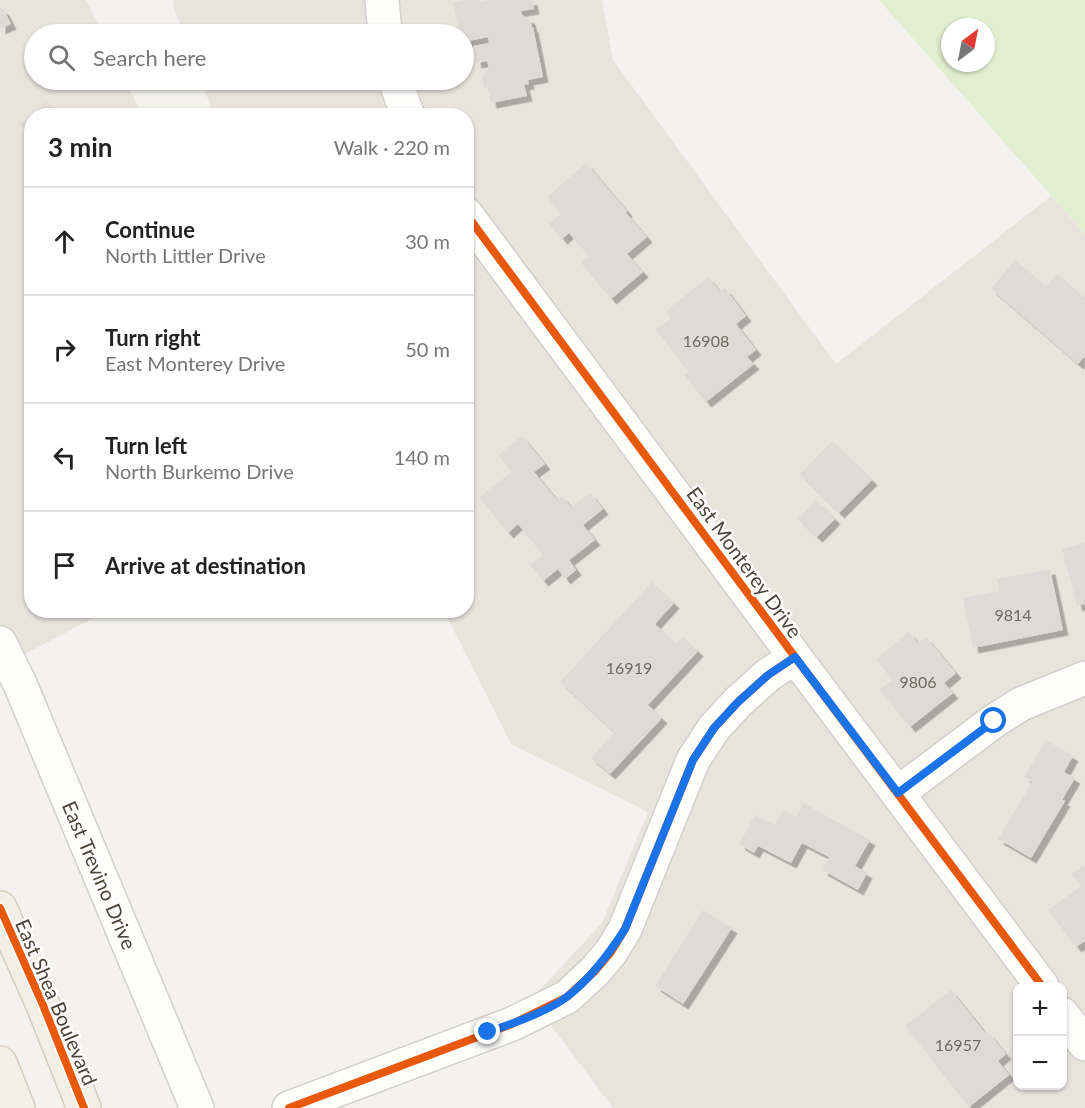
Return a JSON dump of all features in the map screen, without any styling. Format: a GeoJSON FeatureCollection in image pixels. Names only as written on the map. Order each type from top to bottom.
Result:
{"type":"FeatureCollection","features":[{"type":"Feature","properties":{"kind":"main road","name":"East Shea Boulevard"},"geometry":{"type":"LineString","coordinates":[[0,908],[43,1005],[84,1108]]}},
{"type":"Feature","properties":{"kind":"main road"},"geometry":{"type":"LineString","coordinates":[[0,1063],[18,1108]]}},
{"type":"Feature","properties":{"kind":"street"},"geometry":{"type":"LineString","coordinates":[[382,0],[384,24]]}},
{"type":"Feature","properties":{"kind":"street"},"geometry":{"type":"LineString","coordinates":[[399,90],[405,108]]}},
{"type":"Feature","properties":{"kind":"street","name":"East Monterey Drive"},"geometry":{"type":"LineString","coordinates":[[474,225],[1038,982]]}},
{"type":"Feature","properties":{"kind":"street","name":"East Trevino Drive"},"geometry":{"type":"LineString","coordinates":[[0,643],[20,684],[197,1108]]}},
{"type":"Feature","properties":{"kind":"street"},"geometry":{"type":"LineString","coordinates":[[289,1108],[512,1024],[567,997],[595,971],[611,952],[625,929],[693,760],[714,728],[768,675],[795,657]]}},
{"type":"Feature","properties":{"kind":"street"},"geometry":{"type":"LineString","coordinates":[[898,793],[994,721],[1021,704],[1085,678]]}},
{"type":"Feature","properties":{"kind":"street"},"geometry":{"type":"LineString","coordinates":[[1071,1011],[1085,1044]]}},
{"type":"Feature","properties":{"kind":"shaded area"},"geometry":{"type":"Polygon","coordinates":[[[0,0],[86,0],[98,24],[24,24],[24,90],[130,90],[139,108],[24,108],[24,618],[94,618],[0,667],[0,0]]]}},
{"type":"Feature","properties":{"kind":"shaded area"},"geometry":{"type":"Polygon","coordinates":[[[173,0],[602,0],[613,60],[836,364],[1051,196],[1085,234],[1085,1108],[613,1108],[531,999],[602,923],[648,812],[511,744],[448,618],[474,618],[474,108],[211,108],[205,90],[474,90],[474,24],[180,24],[173,0]]]}},
{"type":"Feature","properties":{"kind":"green space"},"geometry":{"type":"Polygon","coordinates":[[[879,0],[1085,0],[1085,234],[942,72],[995,72],[995,18],[941,18],[941,70],[879,0]]]}},
{"type":"Feature","properties":{"kind":"building"},"geometry":{"type":"Polygon","coordinates":[[[532,0],[534,9],[521,11],[522,15],[530,19],[533,27],[543,77],[528,80],[529,84],[524,85],[527,96],[491,103],[488,87],[484,88],[482,76],[489,68],[487,61],[476,63],[474,52],[474,46],[489,43],[488,37],[474,40],[474,24],[457,24],[453,2],[532,0]]]}},
{"type":"Feature","properties":{"kind":"building"},"geometry":{"type":"Polygon","coordinates":[[[0,8],[4,10],[11,24],[0,29],[0,8]]]}},
{"type":"Feature","properties":{"kind":"building"},"geometry":{"type":"Polygon","coordinates":[[[46,102],[51,108],[39,108],[46,102]]]}},
{"type":"Feature","properties":{"kind":"building"},"geometry":{"type":"Polygon","coordinates":[[[586,163],[647,237],[627,254],[643,272],[611,299],[581,263],[589,256],[569,233],[562,239],[549,224],[561,214],[547,197],[586,163]]]}},
{"type":"Feature","properties":{"kind":"building"},"geometry":{"type":"Polygon","coordinates":[[[1015,260],[1046,286],[1057,274],[1085,298],[1085,356],[1078,364],[991,289],[1015,260]]]}},
{"type":"Feature","properties":{"kind":"building"},"geometry":{"type":"Polygon","coordinates":[[[708,277],[720,292],[725,288],[746,316],[736,324],[756,350],[747,357],[754,364],[706,402],[684,375],[688,371],[656,330],[671,318],[666,311],[708,277]]]}},
{"type":"Feature","properties":{"kind":"building"},"geometry":{"type":"Polygon","coordinates":[[[522,436],[545,464],[534,472],[557,500],[562,496],[571,507],[590,493],[603,509],[583,525],[595,540],[569,560],[576,570],[565,579],[558,569],[543,581],[530,565],[543,555],[518,524],[508,533],[479,497],[512,472],[498,455],[522,436]]]}},
{"type":"Feature","properties":{"kind":"building"},"geometry":{"type":"Polygon","coordinates":[[[832,441],[872,480],[839,513],[800,474],[832,441]]]}},
{"type":"Feature","properties":{"kind":"building"},"geometry":{"type":"Polygon","coordinates":[[[816,500],[835,519],[817,537],[798,519],[816,500]]]}},
{"type":"Feature","properties":{"kind":"building"},"geometry":{"type":"Polygon","coordinates":[[[1085,543],[1085,604],[1077,606],[1062,549],[1085,543]]]}},
{"type":"Feature","properties":{"kind":"building"},"geometry":{"type":"Polygon","coordinates":[[[1050,569],[1063,630],[973,648],[963,598],[999,591],[997,579],[1050,569]]]}},
{"type":"Feature","properties":{"kind":"building"},"geometry":{"type":"Polygon","coordinates":[[[652,582],[674,603],[655,624],[676,644],[683,637],[698,651],[648,705],[662,718],[610,774],[591,758],[614,732],[560,682],[652,582]]]}},
{"type":"Feature","properties":{"kind":"building"},"geometry":{"type":"Polygon","coordinates":[[[909,632],[918,643],[926,637],[956,673],[944,683],[953,693],[910,727],[879,690],[892,680],[876,659],[909,632]]]}},
{"type":"Feature","properties":{"kind":"building"},"geometry":{"type":"Polygon","coordinates":[[[1046,740],[1073,756],[1064,772],[1075,778],[1062,800],[1065,801],[1031,858],[998,839],[1032,782],[1024,777],[1046,740]]]}},
{"type":"Feature","properties":{"kind":"building"},"geometry":{"type":"Polygon","coordinates":[[[803,803],[870,840],[855,866],[867,873],[858,890],[822,870],[829,857],[802,843],[791,863],[758,846],[754,853],[739,844],[755,815],[775,825],[783,810],[796,817],[803,803]]]}},
{"type":"Feature","properties":{"kind":"building"},"geometry":{"type":"Polygon","coordinates":[[[1085,865],[1085,941],[1076,947],[1048,910],[1081,886],[1072,874],[1085,865]]]}},
{"type":"Feature","properties":{"kind":"building"},"geometry":{"type":"Polygon","coordinates":[[[703,910],[732,928],[683,1004],[655,986],[703,910]]]}},
{"type":"Feature","properties":{"kind":"building"},"geometry":{"type":"Polygon","coordinates":[[[951,990],[986,1034],[988,1032],[1006,1054],[998,1061],[1009,1075],[969,1107],[905,1026],[951,990]]]}},
{"type":"Feature","properties":{"kind":"cycle path"},"geometry":{"type":"LineString","coordinates":[[474,225],[1039,982]]}},
{"type":"Feature","properties":{"kind":"cycle path"},"geometry":{"type":"LineString","coordinates":[[289,1108],[512,1024],[567,997],[595,971],[611,952],[625,929],[693,760],[714,728],[768,675],[795,657]]}},
{"type":"Feature","properties":{"kind":"cycle path"},"geometry":{"type":"LineString","coordinates":[[0,908],[43,1005],[84,1108]]}},
{"type":"Feature","properties":{"kind":"route"},"geometry":{"type":"LineString","coordinates":[[488,1032],[512,1024],[567,997],[595,971],[611,952],[625,929],[693,760],[714,728],[738,702],[768,675],[795,657],[898,793],[994,721]]}}]}
